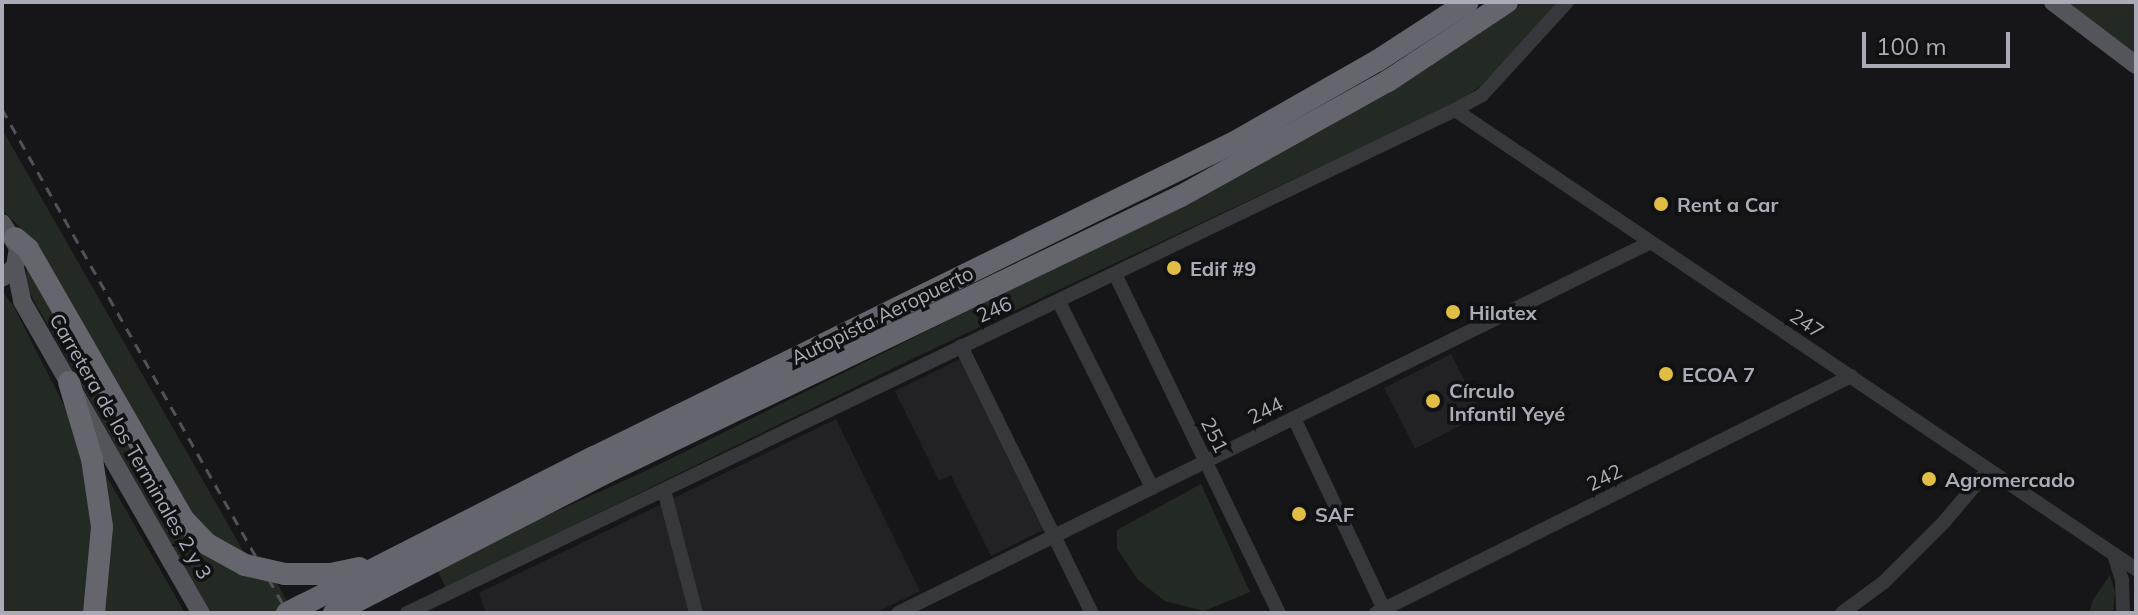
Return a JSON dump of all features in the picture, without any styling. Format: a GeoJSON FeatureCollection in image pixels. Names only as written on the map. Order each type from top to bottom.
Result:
{"type":"FeatureCollection","features":[{"type":"Feature","properties":{"kind":"highway","name":"Autopista Aeropuerto"},"geometry":{"type":"LineString","coordinates":[[295,609],[594,457],[1233,143],[1364,69],[1468,2]]}},
{"type":"Feature","properties":{"kind":"highway","name":"Autopista Aeropuerto"},"geometry":{"type":"LineString","coordinates":[[334,613],[603,474],[1181,196],[1375,88],[1507,2]]}},
{"type":"Feature","properties":{"kind":"highway"},"geometry":{"type":"LineString","coordinates":[[8,230],[28,249],[183,519],[207,544],[245,565],[285,574],[331,574],[421,547]]}},
{"type":"Feature","properties":{"kind":"highway"},"geometry":{"type":"LineString","coordinates":[[69,382],[89,447],[101,518],[101,566],[94,613]]}},
{"type":"Feature","properties":{"kind":"main road"},"geometry":{"type":"LineString","coordinates":[[2053,2],[2136,65]]}},
{"type":"Feature","properties":{"kind":"main road"},"geometry":{"type":"LineString","coordinates":[[6,276],[18,248],[8,230]]}},
{"type":"Feature","properties":{"kind":"main road","name":"Carretera de los Terminales 2 y 3"},"geometry":{"type":"LineString","coordinates":[[6,276],[201,613]]}},
{"type":"Feature","properties":{"kind":"street","name":"246"},"geometry":{"type":"LineString","coordinates":[[407,613],[1455,110],[1482,95],[1567,2]]}},
{"type":"Feature","properties":{"kind":"street","name":"247"},"geometry":{"type":"LineString","coordinates":[[1455,110],[2136,569]]}},
{"type":"Feature","properties":{"kind":"street","name":"244"},"geometry":{"type":"LineString","coordinates":[[898,613],[1651,242]]}},
{"type":"Feature","properties":{"kind":"street","name":"251"},"geometry":{"type":"LineString","coordinates":[[1115,274],[1279,613]]}},
{"type":"Feature","properties":{"kind":"street"},"geometry":{"type":"LineString","coordinates":[[1059,302],[1152,488]]}},
{"type":"Feature","properties":{"kind":"street"},"geometry":{"type":"LineString","coordinates":[[961,346],[1092,613]]}},
{"type":"Feature","properties":{"kind":"street","name":"242"},"geometry":{"type":"LineString","coordinates":[[1380,611],[1851,376]]}},
{"type":"Feature","properties":{"kind":"street"},"geometry":{"type":"LineString","coordinates":[[1294,418],[1380,611]]}},
{"type":"Feature","properties":{"kind":"street"},"geometry":{"type":"LineString","coordinates":[[1842,613],[1884,582],[1944,522],[1988,470]]}},
{"type":"Feature","properties":{"kind":"street"},"geometry":{"type":"LineString","coordinates":[[664,490],[696,613]]}},
{"type":"Feature","properties":{"kind":"street"},"geometry":{"type":"LineString","coordinates":[[2123,613],[2122,580],[2114,554],[2136,557]]}},
{"type":"Feature","properties":{"kind":"street"},"geometry":{"type":"LineString","coordinates":[[2123,613],[2136,593]]}},
{"type":"Feature","properties":{"kind":"shaded area"},"geometry":{"type":"Polygon","coordinates":[[[1524,2],[1560,2],[1480,86],[1458,102],[918,356],[446,588],[435,566],[650,469],[1253,169],[1474,37],[1524,2]]]}},
{"type":"Feature","properties":{"kind":"shaded area"},"geometry":{"type":"Polygon","coordinates":[[[2053,2],[2136,2],[2136,65],[2053,2]]]}},
{"type":"Feature","properties":{"kind":"shaded area"},"geometry":{"type":"Polygon","coordinates":[[[2,129],[245,554],[222,546],[181,505],[19,226],[2,210],[2,129]]]}},
{"type":"Feature","properties":{"kind":"shaded area"},"geometry":{"type":"Polygon","coordinates":[[[27,265],[154,489],[244,573],[277,583],[293,613],[210,613],[33,299],[26,285],[27,265]]]}},
{"type":"Feature","properties":{"kind":"shaded area"},"geometry":{"type":"Polygon","coordinates":[[[2,291],[13,305],[77,431],[95,522],[86,613],[2,613],[2,291]]]}},
{"type":"Feature","properties":{"kind":"shaded area","name":"Círculo Infantil Yeyé"},"geometry":{"type":"Polygon","coordinates":[[[1451,354],[1482,415],[1415,449],[1384,388],[1451,354]]]}},
{"type":"Feature","properties":{"kind":"shaded area"},"geometry":{"type":"Polygon","coordinates":[[[960,359],[1043,530],[991,556],[951,475],[939,481],[895,391],[960,359]]]}},
{"type":"Feature","properties":{"kind":"shaded area"},"geometry":{"type":"Polygon","coordinates":[[[836,419],[920,591],[875,613],[486,613],[479,593],[836,419]]]}},
{"type":"Feature","properties":{"kind":"shaded area"},"geometry":{"type":"Polygon","coordinates":[[[103,474],[106,475],[185,613],[100,613],[103,474]]]}},
{"type":"Feature","properties":{"kind":"shaded area"},"geometry":{"type":"Polygon","coordinates":[[[1201,484],[1250,592],[1204,611],[1165,601],[1138,580],[1117,549],[1117,530],[1201,484]]]}},
{"type":"Feature","properties":{"kind":"shaded area"},"geometry":{"type":"Polygon","coordinates":[[[2110,575],[2115,592],[2113,613],[2089,613],[2093,600],[2110,575]]]}},
{"type":"Feature","properties":{"kind":"railway"},"geometry":{"type":"LineString","coordinates":[[2,109],[288,613]]}},
{"type":"Feature","properties":{"kind":"place","name":"Rent a Car"},"geometry":{"type":"Point","coordinates":[1661,204]}},
{"type":"Feature","properties":{"kind":"place","name":"Edif #9"},"geometry":{"type":"Point","coordinates":[1174,268]}},
{"type":"Feature","properties":{"kind":"place","name":"Hilatex"},"geometry":{"type":"Point","coordinates":[1453,312]}},
{"type":"Feature","properties":{"kind":"place","name":"ECOA 7"},"geometry":{"type":"Point","coordinates":[1666,374]}},
{"type":"Feature","properties":{"kind":"place","name":"Círculo Infantil Yeyé"},"geometry":{"type":"Point","coordinates":[1433,401]}},
{"type":"Feature","properties":{"kind":"place","name":"Agromercado"},"geometry":{"type":"Point","coordinates":[1929,479]}},
{"type":"Feature","properties":{"kind":"place","name":"SAF"},"geometry":{"type":"Point","coordinates":[1299,514]}}]}
